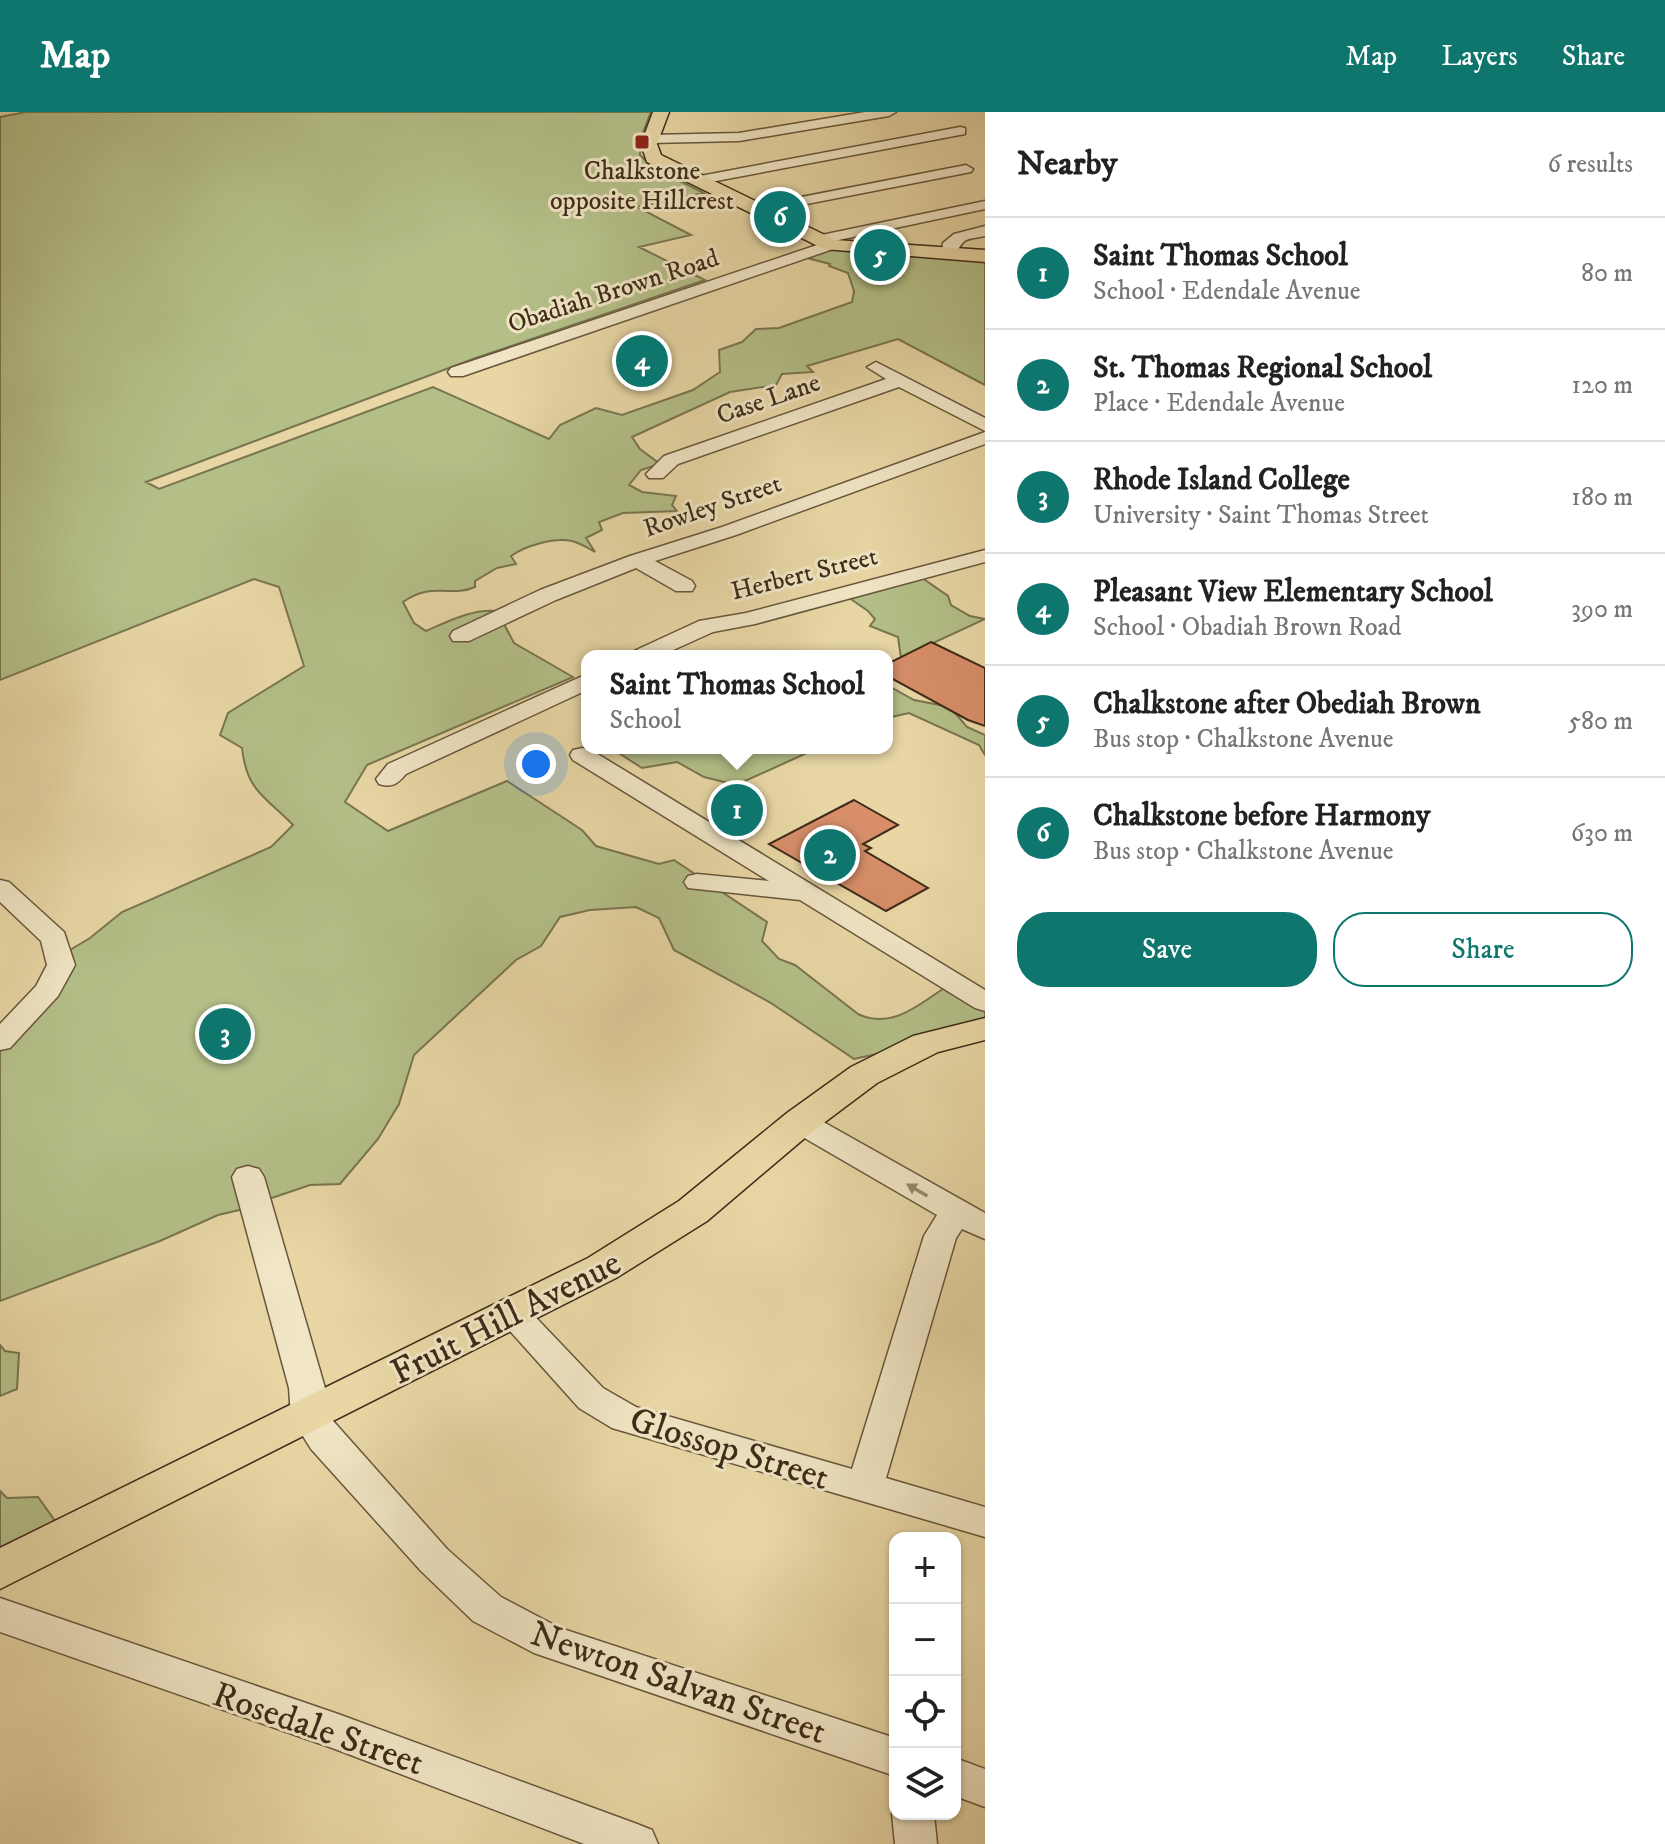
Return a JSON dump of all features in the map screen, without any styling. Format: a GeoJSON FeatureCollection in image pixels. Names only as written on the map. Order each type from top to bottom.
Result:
{"type":"FeatureCollection","features":[{"type":"Feature","properties":{"kind":"main road"},"geometry":{"type":"LineString","coordinates":[[661,112],[648,149],[653,158],[824,243],[865,250],[985,256]]}},
{"type":"Feature","properties":{"kind":"main road","name":"Fruit Hill Avenue"},"geometry":{"type":"LineString","coordinates":[[0,1570],[602,1268],[693,1211],[800,1122],[893,1059],[926,1044],[985,1029]]}},
{"type":"Feature","properties":{"kind":"street"},"geometry":{"type":"LineString","coordinates":[[651,139],[739,137],[889,112]]}},
{"type":"Feature","properties":{"kind":"street"},"geometry":{"type":"LineString","coordinates":[[846,120],[924,152]]}},
{"type":"Feature","properties":{"kind":"street"},"geometry":{"type":"LineString","coordinates":[[695,181],[960,131]]}},
{"type":"Feature","properties":{"kind":"street"},"geometry":{"type":"LineString","coordinates":[[755,210],[971,171],[945,160]]}},
{"type":"Feature","properties":{"kind":"street","name":"Obadiah Brown Road"},"geometry":{"type":"LineString","coordinates":[[457,372],[824,243],[985,205]]}},
{"type":"Feature","properties":{"kind":"street"},"geometry":{"type":"LineString","coordinates":[[950,252],[951,243],[959,237],[985,231]]}},
{"type":"Feature","properties":{"kind":"street"},"geometry":{"type":"LineString","coordinates":[[876,367],[985,425]]}},
{"type":"Feature","properties":{"kind":"street","name":"Case Lane"},"geometry":{"type":"LineString","coordinates":[[656,474],[671,460],[901,380]]}},
{"type":"Feature","properties":{"kind":"street","name":"Rowley Street"},"geometry":{"type":"LineString","coordinates":[[461,636],[548,595],[637,560],[729,531],[985,438]]}},
{"type":"Feature","properties":{"kind":"street","name":"Herbert Street"},"geometry":{"type":"LineString","coordinates":[[655,650],[707,626],[747,619],[985,556]]}},
{"type":"Feature","properties":{"kind":"street"},"geometry":{"type":"LineString","coordinates":[[637,560],[684,586]]}},
{"type":"Feature","properties":{"kind":"street"},"geometry":{"type":"LineString","coordinates":[[388,779],[397,769],[581,684]]}},
{"type":"Feature","properties":{"kind":"street"},"geometry":{"type":"LineString","coordinates":[[582,755],[985,1002]]}},
{"type":"Feature","properties":{"kind":"street"},"geometry":{"type":"LineString","coordinates":[[697,882],[805,892]]}},
{"type":"Feature","properties":{"kind":"street"},"geometry":{"type":"LineString","coordinates":[[0,888],[54,938],[61,965],[48,990],[0,1041]]}},
{"type":"Feature","properties":{"kind":"street"},"geometry":{"type":"LineString","coordinates":[[800,1122],[970,1220]]}},
{"type":"Feature","properties":{"kind":"street"},"geometry":{"type":"LineString","coordinates":[[248,1177],[307,1388],[309,1417]]}},
{"type":"Feature","properties":{"kind":"street"},"geometry":{"type":"LineString","coordinates":[[865,1487],[940,1236],[970,1220]]}},
{"type":"Feature","properties":{"kind":"street","name":"Glossop Street"},"geometry":{"type":"LineString","coordinates":[[511,1313],[591,1398],[617,1414],[985,1522]]}},
{"type":"Feature","properties":{"kind":"street","name":"Newton Salvan Street"},"geometry":{"type":"LineString","coordinates":[[309,1417],[324,1439],[434,1560],[487,1609],[548,1641],[889,1755]]}},
{"type":"Feature","properties":{"kind":"street","name":"Rosedale Street"},"geometry":{"type":"LineString","coordinates":[[0,1615],[338,1732],[637,1844]]}},
{"type":"Feature","properties":{"kind":"street"},"geometry":{"type":"LineString","coordinates":[[961,1779],[985,1788]]}},
{"type":"Feature","properties":{"kind":"street"},"geometry":{"type":"LineString","coordinates":[[914,1820],[916,1844]]}},
{"type":"Feature","properties":{"kind":"green space"},"geometry":{"type":"Polygon","coordinates":[[[26,112],[651,112],[642,135],[640,155],[652,167],[704,193],[637,207],[691,235],[639,247],[705,280],[473,359],[146,482],[159,489],[433,387],[549,439],[560,425],[596,408],[622,415],[693,390],[720,372],[719,350],[742,342],[756,329],[779,328],[852,302],[854,291],[848,273],[830,264],[800,256],[833,244],[985,255],[985,385],[898,339],[807,366],[813,372],[782,374],[776,385],[730,392],[632,437],[640,449],[660,464],[641,470],[629,485],[642,492],[676,496],[672,505],[677,511],[623,513],[599,522],[602,530],[586,538],[595,552],[572,541],[540,543],[511,556],[516,564],[497,568],[475,581],[475,587],[423,592],[403,602],[414,623],[426,631],[469,614],[497,611],[514,643],[573,677],[367,765],[345,802],[388,831],[507,781],[582,830],[596,846],[659,864],[674,860],[767,922],[762,941],[779,959],[795,965],[858,1014],[885,1019],[897,1016],[910,1011],[955,981],[985,999],[985,1024],[896,1056],[877,1054],[854,1059],[771,1003],[674,950],[659,918],[636,907],[590,910],[560,917],[541,946],[516,960],[414,1055],[399,1104],[378,1139],[340,1184],[310,1185],[252,1207],[218,1215],[160,1241],[0,1301],[0,1039],[65,953],[90,938],[122,912],[271,847],[293,825],[253,784],[244,763],[242,748],[220,735],[228,713],[304,666],[279,587],[254,579],[0,680],[0,117],[26,112]]]}},
{"type":"Feature","properties":{"kind":"green space"},"geometry":{"type":"Polygon","coordinates":[[[915,573],[948,596],[951,605],[970,616],[985,619],[901,658],[898,637],[870,626],[875,619],[842,593],[915,573]]]}},
{"type":"Feature","properties":{"kind":"green space"},"geometry":{"type":"Polygon","coordinates":[[[893,688],[914,700],[950,707],[967,727],[985,735],[985,755],[979,745],[909,713],[893,717],[893,688]]]}},
{"type":"Feature","properties":{"kind":"green space"},"geometry":{"type":"Polygon","coordinates":[[[620,754],[805,754],[736,785],[704,777],[677,762],[642,768],[620,754]]]}},
{"type":"Feature","properties":{"kind":"green space"},"geometry":{"type":"Polygon","coordinates":[[[0,1345],[5,1351],[19,1353],[17,1389],[0,1396],[0,1345]]]}},
{"type":"Feature","properties":{"kind":"green space"},"geometry":{"type":"Polygon","coordinates":[[[0,1491],[7,1498],[38,1497],[63,1532],[0,1571],[0,1491]]]}},
{"type":"Feature","properties":{"kind":"building"},"geometry":{"type":"Polygon","coordinates":[[[931,642],[985,668],[985,726],[893,679],[893,661],[931,642]]]}},
{"type":"Feature","properties":{"kind":"building"},"geometry":{"type":"Polygon","coordinates":[[[854,800],[898,825],[863,844],[871,848],[865,851],[928,888],[886,911],[769,844],[854,800]]]}},
{"type":"Feature","properties":{"kind":"place","name":"Chalkstone opposite Hillcrest"},"geometry":{"type":"Point","coordinates":[642,142]}},
{"type":"Feature","properties":{"kind":"place","name":"Chalkstone before Harmony"},"geometry":{"type":"Point","coordinates":[780,217]}},
{"type":"Feature","properties":{"kind":"place","name":"Chalkstone after Obediah Brown"},"geometry":{"type":"Point","coordinates":[880,255]}},
{"type":"Feature","properties":{"kind":"place","name":"Pleasant View Elementary School"},"geometry":{"type":"Point","coordinates":[642,361]}},
{"type":"Feature","properties":{"kind":"place","name":"Saint Thomas School"},"geometry":{"type":"Point","coordinates":[737,810]}},
{"type":"Feature","properties":{"kind":"place","name":"St. Thomas Regional School"},"geometry":{"type":"Point","coordinates":[830,855]}},
{"type":"Feature","properties":{"kind":"place","name":"Rhode Island College"},"geometry":{"type":"Point","coordinates":[225,1034]}}]}
